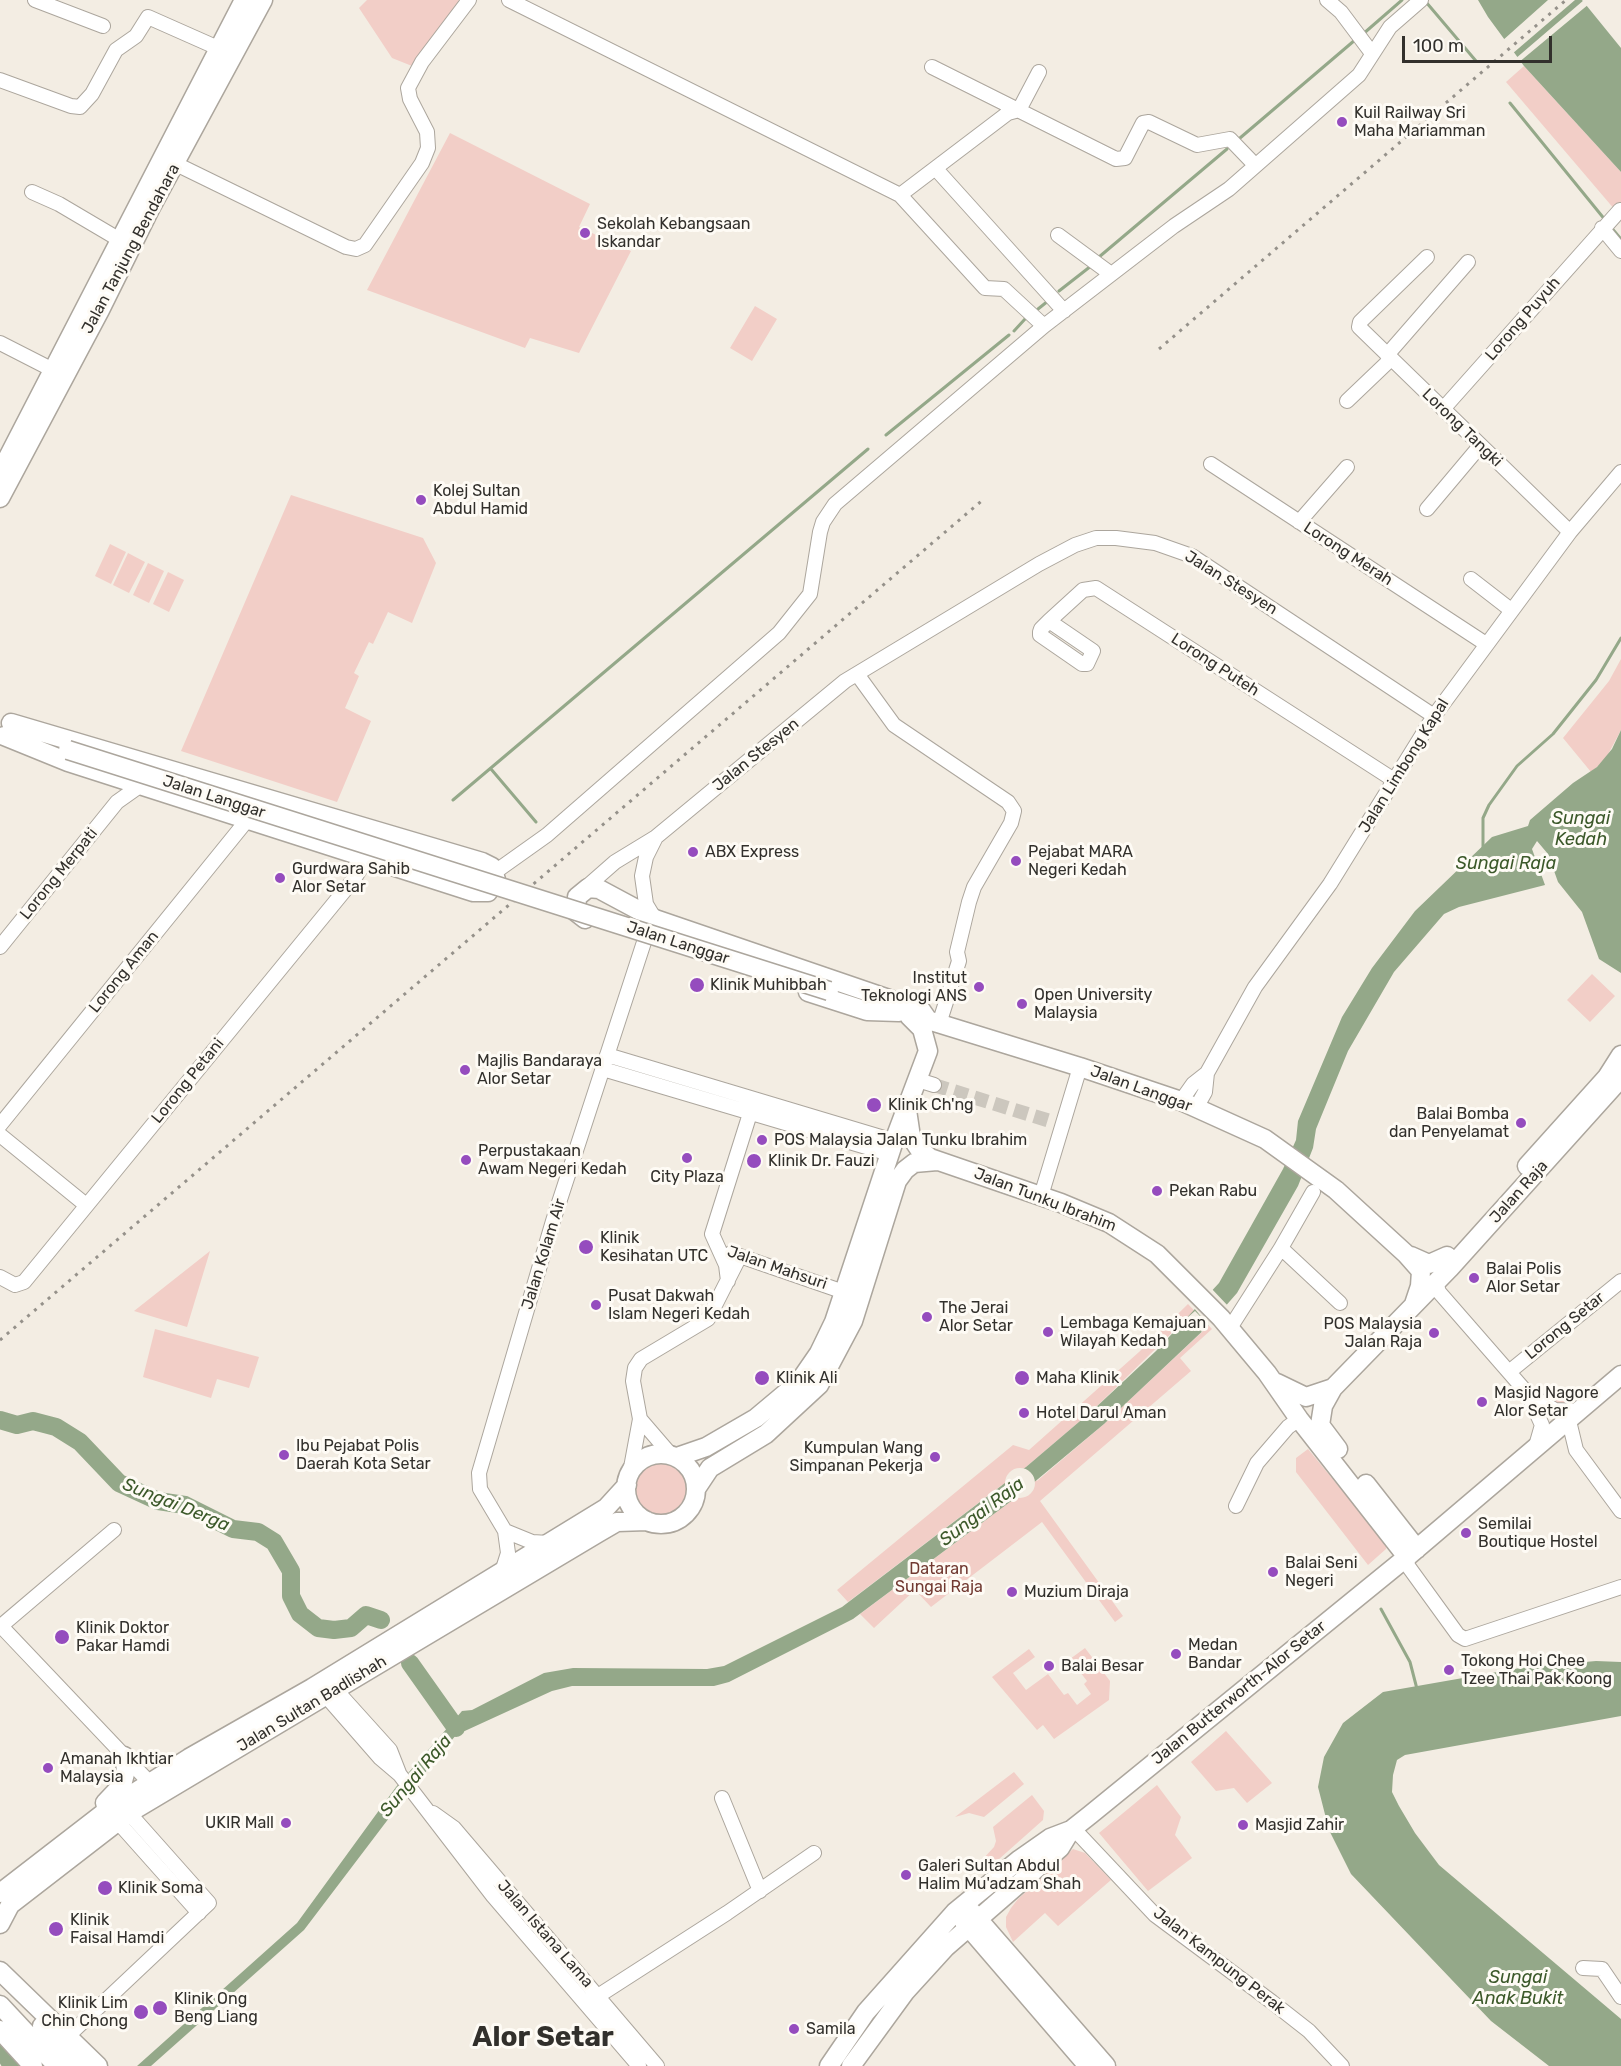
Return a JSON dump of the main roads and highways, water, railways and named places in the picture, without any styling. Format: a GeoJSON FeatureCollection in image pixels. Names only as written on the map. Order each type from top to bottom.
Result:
{"type":"FeatureCollection","features":[{"type":"Feature","properties":{"kind":"main road","name":"Jalan Tanjung Bendahara"},"geometry":{"type":"LineString","coordinates":[[0,473],[244,0]]}},
{"type":"Feature","properties":{"kind":"main road","name":"Jalan Tanjung Bendahara"},"geometry":{"type":"LineString","coordinates":[[0,498],[100,310],[150,209],[263,0]]}},
{"type":"Feature","properties":{"kind":"main road","name":"Jalan Langgar"},"geometry":{"type":"LineString","coordinates":[[4,727],[50,745],[829,991],[1080,1067],[1189,1105],[1265,1138],[1308,1168],[1406,1254],[1429,1280]]}},
{"type":"Feature","properties":{"kind":"main road"},"geometry":{"type":"LineString","coordinates":[[4,727],[482,862],[495,872],[494,887],[480,894],[58,758],[4,727]]}},
{"type":"Feature","properties":{"kind":"main road"},"geometry":{"type":"LineString","coordinates":[[933,1022],[921,1010],[655,919],[599,889],[588,888],[581,893],[574,905],[578,916],[645,939],[850,1006],[876,1012],[902,1013],[922,1029],[928,1051],[926,1083],[907,1110],[892,1147],[834,1322],[819,1353],[799,1382],[781,1400],[733,1434],[698,1451],[674,1456],[647,1457],[628,1479],[631,1506],[647,1521],[673,1522],[684,1515],[692,1505],[696,1489],[710,1468],[778,1425],[813,1392],[824,1378],[847,1336],[862,1296],[897,1181],[914,1163],[937,1161]]}},
{"type":"Feature","properties":{"kind":"main road"},"geometry":{"type":"LineString","coordinates":[[928,1051],[945,1036],[966,1031]]}},
{"type":"Feature","properties":{"kind":"main road","name":"Jalan Raja"},"geometry":{"type":"LineString","coordinates":[[1447,1256],[1617,1073]]}},
{"type":"Feature","properties":{"kind":"main road","name":"Jalan Raja"},"geometry":{"type":"LineString","coordinates":[[1333,1388],[1414,1304],[1429,1280],[1617,1073]]}},
{"type":"Feature","properties":{"kind":"main road"},"geometry":{"type":"LineString","coordinates":[[907,1110],[909,1131],[914,1144],[924,1154],[937,1161]]}},
{"type":"Feature","properties":{"kind":"main road","name":"Jalan Tunku Ibrahim"},"geometry":{"type":"LineString","coordinates":[[937,1161],[1041,1196],[1109,1223],[1136,1238],[1163,1260],[1200,1296],[1272,1379]]}},
{"type":"Feature","properties":{"kind":"main road","name":"Jalan Langgar"},"geometry":{"type":"LineString","coordinates":[[1406,1254],[1429,1264],[1447,1256]]}},
{"type":"Feature","properties":{"kind":"main road"},"geometry":{"type":"LineString","coordinates":[[1429,1280],[1447,1256]]}},
{"type":"Feature","properties":{"kind":"main road","name":"Jalan Butterworth-Alor Setar"},"geometry":{"type":"LineString","coordinates":[[1072,1829],[1412,1553],[1621,1375]]}},
{"type":"Feature","properties":{"kind":"main road"},"geometry":{"type":"LineString","coordinates":[[1272,1379],[1293,1393],[1305,1397],[1333,1388]]}},
{"type":"Feature","properties":{"kind":"main road"},"geometry":{"type":"LineString","coordinates":[[1272,1379],[1299,1419],[1412,1553]]}},
{"type":"Feature","properties":{"kind":"main road"},"geometry":{"type":"LineString","coordinates":[[1333,1388],[1323,1406],[1320,1425],[1412,1553]]}},
{"type":"Feature","properties":{"kind":"main road"},"geometry":{"type":"LineString","coordinates":[[674,1456],[690,1468],[696,1489]]}},
{"type":"Feature","properties":{"kind":"main road","name":"Jalan Sultan Badlishah"},"geometry":{"type":"LineString","coordinates":[[0,1893],[110,1808],[606,1508],[628,1479]]}},
{"type":"Feature","properties":{"kind":"main road","name":"Jalan Sultan Badlishah"},"geometry":{"type":"LineString","coordinates":[[0,1924],[10,1905],[123,1817],[618,1522],[647,1521]]}},
{"type":"Feature","properties":{"kind":"main road"},"geometry":{"type":"LineString","coordinates":[[78,1833],[122,1785],[126,1770],[124,1756]]}},
{"type":"Feature","properties":{"kind":"main road"},"geometry":{"type":"LineString","coordinates":[[851,2066],[904,1992],[946,1947],[966,1915],[1004,1896],[1060,1848],[1072,1829]]}},
{"type":"Feature","properties":{"kind":"main road"},"geometry":{"type":"LineString","coordinates":[[829,2066],[866,2012],[1050,1838],[1072,1829]]}},
{"type":"Feature","properties":{"kind":"main road"},"geometry":{"type":"LineString","coordinates":[[996,1952],[998,1921],[1004,1896]]}},
{"type":"Feature","properties":{"kind":"main road"},"geometry":{"type":"LineString","coordinates":[[966,1915],[1088,2066]]}},
{"type":"Feature","properties":{"kind":"main road"},"geometry":{"type":"LineString","coordinates":[[946,1947],[964,1946],[996,1952],[1106,2066]]}},
{"type":"Feature","properties":{"kind":"main road"},"geometry":{"type":"LineString","coordinates":[[0,1971],[69,2037],[90,2064]]}},
{"type":"Feature","properties":{"kind":"main road"},"geometry":{"type":"LineString","coordinates":[[0,1985],[90,2064]]}},
{"type":"Feature","properties":{"kind":"main road"},"geometry":{"type":"LineString","coordinates":[[0,2006],[57,2066]]}},
{"type":"Feature","properties":{"kind":"main road"},"geometry":{"type":"LineString","coordinates":[[0,2030],[33,2066]]}},
{"type":"Feature","properties":{"kind":"water"},"geometry":{"type":"Polygon","coordinates":[[[1478,0],[1582,0],[1621,48],[1621,172],[1524,66],[1478,0]]]}},
{"type":"Feature","properties":{"kind":"water","name":"Sungai Raja"},"geometry":{"type":"Polygon","coordinates":[[[1621,730],[1621,973],[1599,959],[1582,912],[1558,882],[1548,854],[1537,841],[1532,849],[1545,885],[1459,907],[1444,914],[1394,972],[1348,1051],[1316,1129],[1313,1148],[1298,1186],[1237,1293],[1209,1325],[1104,1424],[1014,1499],[853,1619],[729,1682],[714,1686],[572,1686],[552,1691],[456,1735],[405,1797],[304,1930],[151,2066],[137,2066],[297,1923],[396,1787],[462,1711],[472,1710],[544,1673],[573,1668],[707,1669],[724,1666],[842,1607],[1026,1467],[1093,1410],[1156,1351],[1219,1283],[1283,1169],[1296,1140],[1298,1121],[1342,1017],[1372,968],[1415,911],[1492,837],[1528,826],[1530,820],[1573,783],[1597,767],[1612,749],[1621,730]]]}},
{"type":"Feature","properties":{"kind":"water","name":"Sungai Anak Bukit"},"geometry":{"type":"Polygon","coordinates":[[[1596,1661],[1621,1662],[1621,1716],[1405,1755],[1397,1760],[1393,1775],[1392,1792],[1399,1806],[1415,1833],[1439,1865],[1621,2019],[1621,2066],[1549,2066],[1491,2021],[1351,1874],[1329,1830],[1318,1787],[1324,1757],[1343,1723],[1383,1692],[1520,1668],[1596,1661]]]}},
{"type":"Feature","properties":{"kind":"waterway"},"geometry":{"type":"LineString","coordinates":[[1363,34],[1402,0]]}},
{"type":"Feature","properties":{"kind":"waterway"},"geometry":{"type":"LineString","coordinates":[[1426,2],[1476,61]]}},
{"type":"Feature","properties":{"kind":"waterway"},"geometry":{"type":"LineString","coordinates":[[1240,138],[1355,40]]}},
{"type":"Feature","properties":{"kind":"waterway"},"geometry":{"type":"LineString","coordinates":[[1510,103],[1606,221]]}},
{"type":"Feature","properties":{"kind":"waterway"},"geometry":{"type":"LineString","coordinates":[[1099,257],[1227,149]]}},
{"type":"Feature","properties":{"kind":"waterway"},"geometry":{"type":"LineString","coordinates":[[1610,226],[1621,239]]}},
{"type":"Feature","properties":{"kind":"waterway"},"geometry":{"type":"LineString","coordinates":[[1059,291],[1091,266]]}},
{"type":"Feature","properties":{"kind":"waterway"},"geometry":{"type":"LineString","coordinates":[[1038,309],[1048,301]]}},
{"type":"Feature","properties":{"kind":"waterway"},"geometry":{"type":"LineString","coordinates":[[1014,331],[1025,319]]}},
{"type":"Feature","properties":{"kind":"waterway"},"geometry":{"type":"LineString","coordinates":[[886,435],[1009,335]]}},
{"type":"Feature","properties":{"kind":"waterway"},"geometry":{"type":"LineString","coordinates":[[453,800],[868,449]]}},
{"type":"Feature","properties":{"kind":"waterway"},"geometry":{"type":"LineString","coordinates":[[1483,849],[1483,818],[1489,805],[1517,766],[1553,734],[1596,680],[1621,638]]}},
{"type":"Feature","properties":{"kind":"waterway"},"geometry":{"type":"LineString","coordinates":[[491,769],[536,822]]}},
{"type":"Feature","properties":{"kind":"waterway","name":"Sungai Derga"},"geometry":{"type":"LineString","coordinates":[[0,1420],[17,1425],[33,1421],[56,1427],[80,1442],[119,1483],[158,1501],[185,1505],[233,1529],[258,1532],[274,1542],[291,1571],[291,1596],[300,1614],[318,1628],[334,1630],[351,1628],[366,1615],[381,1620]]}},
{"type":"Feature","properties":{"kind":"waterway"},"geometry":{"type":"LineString","coordinates":[[1381,1609],[1410,1662],[1417,1689]]}},
{"type":"Feature","properties":{"kind":"waterway","name":"Sungai Derga"},"geometry":{"type":"LineString","coordinates":[[410,1663],[456,1728]]}},
{"type":"Feature","properties":{"kind":"waterway"},"geometry":{"type":"LineString","coordinates":[[0,2046],[12,2066]]}},
{"type":"Feature","properties":{"kind":"tunnel"},"geometry":{"type":"LineString","coordinates":[[934,1085],[1050,1121]]}},
{"type":"Feature","properties":{"kind":"railway"},"geometry":{"type":"LineString","coordinates":[[1159,349],[1566,0]]}},
{"type":"Feature","properties":{"kind":"railway"},"geometry":{"type":"LineString","coordinates":[[0,1340],[985,498]]}},
{"type":"Feature","properties":{"kind":"place","name":"Kuil Railway Sri Maha Mariamman"},"geometry":{"type":"Point","coordinates":[1342,122]}},
{"type":"Feature","properties":{"kind":"place","name":"Sekolah Kebangsaan Iskandar"},"geometry":{"type":"Point","coordinates":[585,233]}},
{"type":"Feature","properties":{"kind":"place","name":"Kolej Sultan Abdul Hamid"},"geometry":{"type":"Point","coordinates":[421,500]}},
{"type":"Feature","properties":{"kind":"place","name":"ABX Express"},"geometry":{"type":"Point","coordinates":[693,852]}},
{"type":"Feature","properties":{"kind":"place","name":"Pejabat MARA Negeri Kedah"},"geometry":{"type":"Point","coordinates":[1016,861]}},
{"type":"Feature","properties":{"kind":"place","name":"Gurdwara Sahib Alor Setar"},"geometry":{"type":"Point","coordinates":[280,878]}},
{"type":"Feature","properties":{"kind":"place","name":"Klinik Muhibbah"},"geometry":{"type":"Point","coordinates":[697,985]}},
{"type":"Feature","properties":{"kind":"place","name":"Institut Teknologi ANS"},"geometry":{"type":"Point","coordinates":[979,987]}},
{"type":"Feature","properties":{"kind":"place","name":"Open University Malaysia"},"geometry":{"type":"Point","coordinates":[1022,1004]}},
{"type":"Feature","properties":{"kind":"place","name":"Majlis Bandaraya Alor Setar"},"geometry":{"type":"Point","coordinates":[465,1070]}},
{"type":"Feature","properties":{"kind":"place","name":"Klinik Ch'ng"},"geometry":{"type":"Point","coordinates":[874,1105]}},
{"type":"Feature","properties":{"kind":"place","name":"Balai Bomba dan Penyelamat"},"geometry":{"type":"Point","coordinates":[1521,1123]}},
{"type":"Feature","properties":{"kind":"place","name":"POS Malaysia Jalan Tunku Ibrahim"},"geometry":{"type":"Point","coordinates":[762,1140]}},
{"type":"Feature","properties":{"kind":"place","name":"City Plaza"},"geometry":{"type":"Point","coordinates":[687,1158]}},
{"type":"Feature","properties":{"kind":"place","name":"Perpustakaan Awam Negeri Kedah"},"geometry":{"type":"Point","coordinates":[466,1160]}},
{"type":"Feature","properties":{"kind":"place","name":"Klinik Dr. Fauzi"},"geometry":{"type":"Point","coordinates":[754,1161]}},
{"type":"Feature","properties":{"kind":"place","name":"Pekan Rabu"},"geometry":{"type":"Point","coordinates":[1157,1191]}},
{"type":"Feature","properties":{"kind":"place","name":"Klinik Kesihatan UTC"},"geometry":{"type":"Point","coordinates":[586,1247]}},
{"type":"Feature","properties":{"kind":"place","name":"Balai Polis Alor Setar"},"geometry":{"type":"Point","coordinates":[1474,1278]}},
{"type":"Feature","properties":{"kind":"place","name":"Pusat Dakwah Islam Negeri Kedah"},"geometry":{"type":"Point","coordinates":[596,1305]}},
{"type":"Feature","properties":{"kind":"place","name":"The Jerai Alor Setar"},"geometry":{"type":"Point","coordinates":[927,1317]}},
{"type":"Feature","properties":{"kind":"place","name":"Lembaga Kemajuan Wilayah Kedah"},"geometry":{"type":"Point","coordinates":[1048,1332]}},
{"type":"Feature","properties":{"kind":"place","name":"POS Malaysia Jalan Raja"},"geometry":{"type":"Point","coordinates":[1434,1333]}},
{"type":"Feature","properties":{"kind":"place","name":"Klinik Ali"},"geometry":{"type":"Point","coordinates":[762,1378]}},
{"type":"Feature","properties":{"kind":"place","name":"Maha Klinik"},"geometry":{"type":"Point","coordinates":[1022,1378]}},
{"type":"Feature","properties":{"kind":"place","name":"Masjid Nagore Alor Setar"},"geometry":{"type":"Point","coordinates":[1482,1402]}},
{"type":"Feature","properties":{"kind":"place","name":"Hotel Darul Aman"},"geometry":{"type":"Point","coordinates":[1024,1413]}},
{"type":"Feature","properties":{"kind":"place","name":"Ibu Pejabat Polis Daerah Kota Setar"},"geometry":{"type":"Point","coordinates":[284,1455]}},
{"type":"Feature","properties":{"kind":"place","name":"Kumpulan Wang Simpanan Pekerja"},"geometry":{"type":"Point","coordinates":[935,1457]}},
{"type":"Feature","properties":{"kind":"place","name":"Semilai Boutique Hostel"},"geometry":{"type":"Point","coordinates":[1466,1533]}},
{"type":"Feature","properties":{"kind":"place","name":"Balai Seni Negeri"},"geometry":{"type":"Point","coordinates":[1273,1572]}},
{"type":"Feature","properties":{"kind":"place","name":"Muzium Diraja"},"geometry":{"type":"Point","coordinates":[1012,1592]}},
{"type":"Feature","properties":{"kind":"place","name":"Klinik Doktor Pakar Hamdi"},"geometry":{"type":"Point","coordinates":[62,1637]}},
{"type":"Feature","properties":{"kind":"place","name":"Medan Bandar"},"geometry":{"type":"Point","coordinates":[1176,1654]}},
{"type":"Feature","properties":{"kind":"place","name":"Balai Besar"},"geometry":{"type":"Point","coordinates":[1049,1666]}},
{"type":"Feature","properties":{"kind":"place","name":"Tokong Hoi Chee Tzee Thai Pak Koong"},"geometry":{"type":"Point","coordinates":[1449,1670]}},
{"type":"Feature","properties":{"kind":"place","name":"Amanah Ikhtiar Malaysia"},"geometry":{"type":"Point","coordinates":[48,1768]}},
{"type":"Feature","properties":{"kind":"place","name":"UKIR Mall"},"geometry":{"type":"Point","coordinates":[286,1823]}},
{"type":"Feature","properties":{"kind":"place","name":"Masjid Zahir"},"geometry":{"type":"Point","coordinates":[1243,1825]}},
{"type":"Feature","properties":{"kind":"place","name":"Galeri Sultan Abdul Halim Mu'adzam Shah"},"geometry":{"type":"Point","coordinates":[906,1875]}},
{"type":"Feature","properties":{"kind":"place","name":"Klinik Soma"},"geometry":{"type":"Point","coordinates":[105,1888]}},
{"type":"Feature","properties":{"kind":"place","name":"Klinik Faisal Hamdi"},"geometry":{"type":"Point","coordinates":[56,1929]}},
{"type":"Feature","properties":{"kind":"place","name":"Klinik Ong Beng Liang"},"geometry":{"type":"Point","coordinates":[160,2008]}},
{"type":"Feature","properties":{"kind":"place","name":"Klinik Lim Chin Chong"},"geometry":{"type":"Point","coordinates":[141,2012]}},
{"type":"Feature","properties":{"kind":"place","name":"Samila"},"geometry":{"type":"Point","coordinates":[794,2029]}},
{"type":"Feature","properties":{"kind":"district","name":"Alor Setar"},"geometry":{"type":"Point","coordinates":[543,2038]}},
{"type":"Feature","properties":{"kind":"water label","name":"Sungai Kedah"},"geometry":{"type":"Point","coordinates":[1581,829]}},
{"type":"Feature","properties":{"kind":"park label","name":"Dataran Sungai Raja"},"geometry":{"type":"Point","coordinates":[939,1578]}}]}
